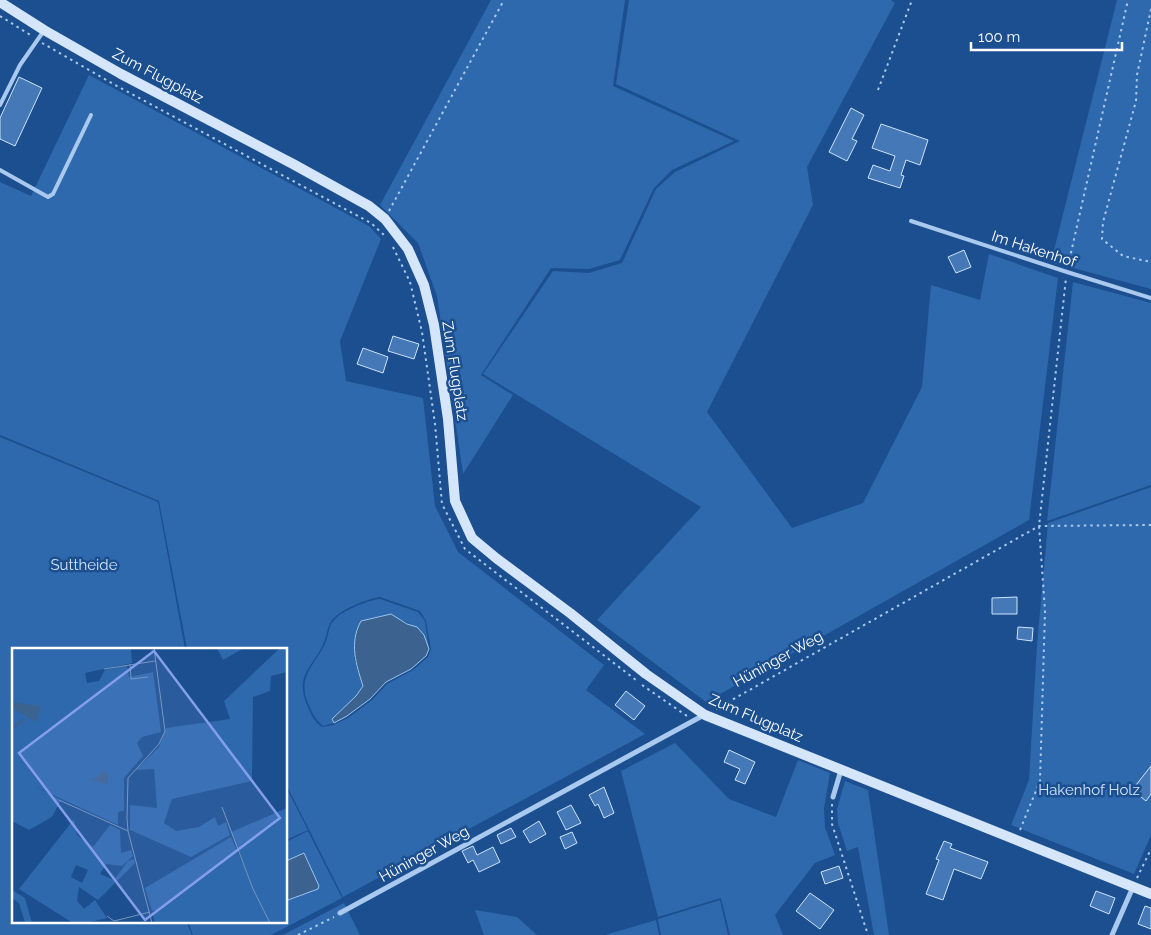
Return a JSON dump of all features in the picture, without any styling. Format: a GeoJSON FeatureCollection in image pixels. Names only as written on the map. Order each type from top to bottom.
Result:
{"type":"FeatureCollection","features":[{"type":"Feature","properties":{"kind":"street","name":"Zum Flugplatz"},"geometry":{"type":"LineString","coordinates":[[0,2],[44,30],[121,74],[293,164],[368,206],[385,219],[408,249],[424,286],[434,325],[448,419],[455,501],[472,538],[496,558],[570,613],[646,674],[705,715],[1151,894]]}},
{"type":"Feature","properties":{"kind":"street","name":"Hüninger Weg"},"geometry":{"type":"LineString","coordinates":[[340,913],[705,715]]}},
{"type":"Feature","properties":{"kind":"street"},"geometry":{"type":"LineString","coordinates":[[833,797],[841,770]]}},
{"type":"Feature","properties":{"kind":"street"},"geometry":{"type":"LineString","coordinates":[[1112,935],[1133,887]]}},
{"type":"Feature","properties":{"kind":"lane"},"geometry":{"type":"LineString","coordinates":[[0,105],[20,65],[44,30]]}},
{"type":"Feature","properties":{"kind":"lane"},"geometry":{"type":"LineString","coordinates":[[0,170],[48,197],[53,194],[90,115]]}},
{"type":"Feature","properties":{"kind":"lane","name":"Im Hakenhof"},"geometry":{"type":"LineString","coordinates":[[911,221],[1151,298]]}},
{"type":"Feature","properties":{"kind":"path"},"geometry":{"type":"LineString","coordinates":[[385,219],[504,0]]}},
{"type":"Feature","properties":{"kind":"path"},"geometry":{"type":"LineString","coordinates":[[878,90],[912,0]]}},
{"type":"Feature","properties":{"kind":"path"},"geometry":{"type":"LineString","coordinates":[[1016,840],[1040,781],[1045,611],[1039,526],[1067,272],[1128,0]]}},
{"type":"Feature","properties":{"kind":"path"},"geometry":{"type":"LineString","coordinates":[[1151,10],[1137,75],[1136,100],[1103,222],[1102,240],[1123,256],[1151,262]]}},
{"type":"Feature","properties":{"kind":"path"},"geometry":{"type":"LineString","coordinates":[[0,16],[115,85],[371,223],[384,236]]}},
{"type":"Feature","properties":{"kind":"path"},"geometry":{"type":"LineString","coordinates":[[391,242],[410,282],[422,332],[435,424],[442,504],[465,549],[640,683],[694,721]]}},
{"type":"Feature","properties":{"kind":"path","name":"Hüninger Weg"},"geometry":{"type":"LineString","coordinates":[[705,715],[1039,526],[1151,526]]}},
{"type":"Feature","properties":{"kind":"path"},"geometry":{"type":"LineString","coordinates":[[833,797],[831,810],[832,824],[868,935]]}},
{"type":"Feature","properties":{"kind":"path"},"geometry":{"type":"LineString","coordinates":[[1133,887],[1151,849]]}},
{"type":"Feature","properties":{"kind":"path"},"geometry":{"type":"LineString","coordinates":[[298,935],[340,913]]}},
{"type":"Feature","properties":{"kind":"green space"},"geometry":{"type":"Polygon","coordinates":[[[491,0],[625,0],[613,86],[734,141],[672,170],[654,188],[620,260],[589,269],[551,268],[481,375],[513,395],[463,474],[437,296],[418,243],[380,205],[491,0]]]}},
{"type":"Feature","properties":{"kind":"green space"},"geometry":{"type":"Polygon","coordinates":[[[629,0],[891,0],[895,3],[807,167],[813,205],[707,412],[792,528],[863,503],[922,387],[931,285],[980,300],[989,254],[1058,278],[1029,520],[706,702],[597,620],[701,507],[483,374],[553,271],[589,273],[622,263],[656,189],[675,172],[740,141],[616,84],[629,0]]]}},
{"type":"Feature","properties":{"kind":"green space"},"geometry":{"type":"Polygon","coordinates":[[[1117,0],[1151,0],[1151,289],[1051,262],[1117,0]]]}},
{"type":"Feature","properties":{"kind":"green space"},"geometry":{"type":"Polygon","coordinates":[[[89,75],[369,226],[381,239],[340,341],[346,381],[423,398],[435,506],[458,552],[604,665],[586,690],[645,734],[343,897],[288,788],[288,648],[187,648],[159,501],[0,435],[0,182],[31,196],[89,75]],[[380,597],[350,607],[332,620],[320,651],[304,678],[304,694],[313,718],[322,727],[333,725],[348,718],[372,700],[387,684],[413,670],[428,657],[431,649],[426,621],[420,611],[380,597]]]}},
{"type":"Feature","properties":{"kind":"green space"},"geometry":{"type":"Polygon","coordinates":[[[1073,282],[1151,303],[1151,485],[1047,521],[1073,282]]]}},
{"type":"Feature","properties":{"kind":"green space","name":"Suttheide"},"geometry":{"type":"Polygon","coordinates":[[[0,437],[158,502],[185,648],[12,648],[12,922],[186,922],[192,935],[0,935],[0,437]]]}},
{"type":"Feature","properties":{"kind":"green space","name":"Hakenhof Holz"},"geometry":{"type":"Polygon","coordinates":[[[1151,487],[1151,835],[1134,874],[1011,825],[1029,780],[1037,645],[1048,523],[1151,487]]]}},
{"type":"Feature","properties":{"kind":"green space"},"geometry":{"type":"Polygon","coordinates":[[[380,599],[418,612],[425,621],[429,649],[419,630],[391,614],[354,658],[363,686],[356,696],[332,719],[334,723],[323,726],[312,713],[305,694],[304,686],[308,672],[325,644],[335,619],[356,606],[380,599]]]}},
{"type":"Feature","properties":{"kind":"green space"},"geometry":{"type":"Polygon","coordinates":[[[675,743],[729,799],[776,817],[798,760],[830,773],[824,808],[825,827],[835,855],[815,863],[775,915],[783,935],[730,935],[721,898],[658,917],[621,771],[675,743]]]}},
{"type":"Feature","properties":{"kind":"green space"},"geometry":{"type":"Polygon","coordinates":[[[845,781],[868,790],[889,935],[874,935],[858,847],[847,851],[838,823],[837,809],[845,781]]]}},
{"type":"Feature","properties":{"kind":"green space"},"geometry":{"type":"Polygon","coordinates":[[[288,791],[308,830],[288,839],[288,791]]]}},
{"type":"Feature","properties":{"kind":"green space"},"geometry":{"type":"Polygon","coordinates":[[[308,831],[342,898],[271,935],[193,935],[188,922],[288,922],[288,841],[308,831]]]}},
{"type":"Feature","properties":{"kind":"green space"},"geometry":{"type":"Polygon","coordinates":[[[720,900],[728,935],[661,935],[658,919],[720,900]]]}},
{"type":"Feature","properties":{"kind":"green space"},"geometry":{"type":"Polygon","coordinates":[[[344,903],[360,935],[283,935],[344,903]]]}},
{"type":"Feature","properties":{"kind":"green space"},"geometry":{"type":"Polygon","coordinates":[[[475,910],[517,917],[537,935],[484,935],[475,910]]]}},
{"type":"Feature","properties":{"kind":"green space"},"geometry":{"type":"Polygon","coordinates":[[[656,920],[659,935],[605,935],[656,920]]]}},
{"type":"Feature","properties":{"kind":"shaded area"},"geometry":{"type":"Polygon","coordinates":[[[391,614],[407,624],[417,627],[424,635],[429,649],[426,656],[411,669],[386,682],[370,699],[334,723],[332,719],[356,696],[363,686],[355,654],[355,637],[361,621],[391,614]]]}},
{"type":"Feature","properties":{"kind":"shaded area"},"geometry":{"type":"Polygon","coordinates":[[[304,853],[319,886],[318,889],[288,900],[288,860],[304,853]]]}},
{"type":"Feature","properties":{"kind":"building"},"geometry":{"type":"Polygon","coordinates":[[[19,77],[42,88],[15,146],[0,139],[0,118],[19,77]]]}},
{"type":"Feature","properties":{"kind":"building"},"geometry":{"type":"Polygon","coordinates":[[[851,108],[864,115],[852,139],[857,141],[847,161],[829,152],[851,108]]]}},
{"type":"Feature","properties":{"kind":"building"},"geometry":{"type":"Polygon","coordinates":[[[881,124],[928,140],[920,165],[906,160],[901,175],[904,176],[900,188],[868,178],[873,165],[890,171],[895,156],[872,148],[881,124]]]}},
{"type":"Feature","properties":{"kind":"building"},"geometry":{"type":"Polygon","coordinates":[[[964,250],[971,267],[956,273],[948,257],[964,250]]]}},
{"type":"Feature","properties":{"kind":"building"},"geometry":{"type":"Polygon","coordinates":[[[393,336],[419,344],[414,359],[388,351],[393,336]]]}},
{"type":"Feature","properties":{"kind":"building"},"geometry":{"type":"Polygon","coordinates":[[[363,348],[388,357],[383,373],[357,364],[363,348]]]}},
{"type":"Feature","properties":{"kind":"building"},"geometry":{"type":"Polygon","coordinates":[[[1017,597],[1017,614],[992,614],[992,598],[1017,597]]]}},
{"type":"Feature","properties":{"kind":"building"},"geometry":{"type":"Polygon","coordinates":[[[1018,627],[1033,628],[1032,641],[1017,639],[1018,627]]]}},
{"type":"Feature","properties":{"kind":"building"},"geometry":{"type":"Polygon","coordinates":[[[626,691],[645,706],[634,720],[615,705],[626,691]]]}},
{"type":"Feature","properties":{"kind":"building"},"geometry":{"type":"Polygon","coordinates":[[[729,750],[755,762],[745,784],[735,780],[740,769],[724,762],[729,750]]]}},
{"type":"Feature","properties":{"kind":"building"},"geometry":{"type":"Polygon","coordinates":[[[1151,766],[1151,794],[1146,801],[1132,790],[1151,766]]]}},
{"type":"Feature","properties":{"kind":"building"},"geometry":{"type":"Polygon","coordinates":[[[604,787],[614,813],[604,818],[598,804],[595,806],[589,795],[604,787]]]}},
{"type":"Feature","properties":{"kind":"building"},"geometry":{"type":"Polygon","coordinates":[[[571,805],[581,823],[566,830],[557,812],[571,805]]]}},
{"type":"Feature","properties":{"kind":"building"},"geometry":{"type":"Polygon","coordinates":[[[539,821],[546,834],[530,843],[523,831],[539,821]]]}},
{"type":"Feature","properties":{"kind":"building"},"geometry":{"type":"Polygon","coordinates":[[[511,828],[516,837],[501,844],[497,835],[511,828]]]}},
{"type":"Feature","properties":{"kind":"building"},"geometry":{"type":"Polygon","coordinates":[[[572,832],[577,843],[565,849],[560,837],[572,832]]]}},
{"type":"Feature","properties":{"kind":"building"},"geometry":{"type":"Polygon","coordinates":[[[944,841],[952,844],[950,848],[988,862],[981,879],[954,869],[943,900],[926,894],[939,860],[936,859],[944,841]]]}},
{"type":"Feature","properties":{"kind":"building"},"geometry":{"type":"Polygon","coordinates":[[[473,846],[477,855],[493,847],[500,862],[479,872],[473,860],[468,863],[462,851],[473,846]]]}},
{"type":"Feature","properties":{"kind":"building"},"geometry":{"type":"Polygon","coordinates":[[[839,866],[843,878],[825,884],[821,872],[839,866]]]}},
{"type":"Feature","properties":{"kind":"building"},"geometry":{"type":"Polygon","coordinates":[[[1096,891],[1115,898],[1109,914],[1090,906],[1096,891]]]}},
{"type":"Feature","properties":{"kind":"building"},"geometry":{"type":"Polygon","coordinates":[[[810,893],[834,910],[820,929],[796,911],[810,893]]]}},
{"type":"Feature","properties":{"kind":"building"},"geometry":{"type":"Polygon","coordinates":[[[1145,906],[1151,908],[1151,929],[1138,924],[1145,906]]]}}]}
